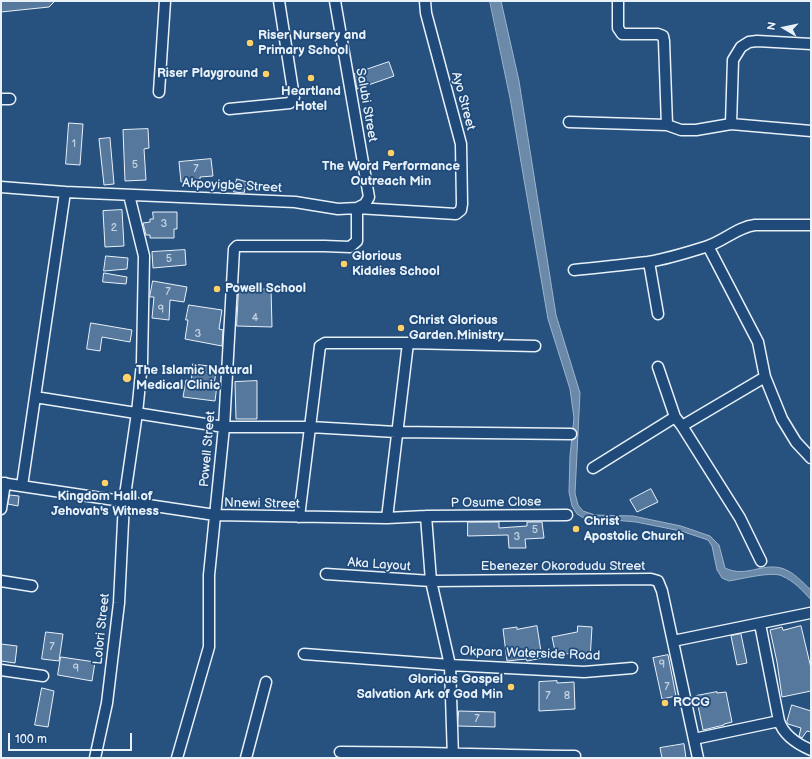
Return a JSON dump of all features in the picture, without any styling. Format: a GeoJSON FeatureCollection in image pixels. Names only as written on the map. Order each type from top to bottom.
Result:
{"type":"FeatureCollection","features":[{"type":"Feature","properties":{"kind":"street"},"geometry":{"type":"LineString","coordinates":[[159,92],[165,1]]}},
{"type":"Feature","properties":{"kind":"street"},"geometry":{"type":"LineString","coordinates":[[230,109],[290,103],[294,97],[279,1]]}},
{"type":"Feature","properties":{"kind":"street","name":"Salubi Street"},"geometry":{"type":"LineString","coordinates":[[335,1],[369,197],[365,204],[357,208]]}},
{"type":"Feature","properties":{"kind":"street","name":"Ayo Street"},"geometry":{"type":"LineString","coordinates":[[425,1],[426,12],[461,144],[461,210]]}},
{"type":"Feature","properties":{"kind":"street"},"geometry":{"type":"LineString","coordinates":[[618,1],[618,28],[622,34],[658,34],[663,36],[667,125]]}},
{"type":"Feature","properties":{"kind":"street"},"geometry":{"type":"LineString","coordinates":[[730,124],[733,60],[741,47],[749,42],[757,41],[811,44]]}},
{"type":"Feature","properties":{"kind":"street"},"geometry":{"type":"LineString","coordinates":[[569,122],[667,125],[681,130],[696,130],[730,124],[811,131]]}},
{"type":"Feature","properties":{"kind":"street","name":"Akpoyigbe Street"},"geometry":{"type":"LineString","coordinates":[[1,187],[65,192],[295,202],[338,209],[357,208],[456,214],[461,210]]}},
{"type":"Feature","properties":{"kind":"street"},"geometry":{"type":"LineString","coordinates":[[22,486],[65,192]]}},
{"type":"Feature","properties":{"kind":"street","name":"Lolori Street"},"geometry":{"type":"LineString","coordinates":[[95,758],[107,703],[119,603],[124,502],[137,413],[142,363],[144,256],[129,195]]}},
{"type":"Feature","properties":{"kind":"street","name":"Powell Street"},"geometry":{"type":"LineString","coordinates":[[177,758],[209,647],[209,575],[224,427],[234,249],[237,246],[350,247],[357,241],[357,208]]}},
{"type":"Feature","properties":{"kind":"street"},"geometry":{"type":"LineString","coordinates":[[574,270],[650,262],[680,255],[727,238],[747,226],[811,225]]}},
{"type":"Feature","properties":{"kind":"street"},"geometry":{"type":"LineString","coordinates":[[708,246],[758,342],[765,377],[782,420],[796,442],[811,458]]}},
{"type":"Feature","properties":{"kind":"street"},"geometry":{"type":"LineString","coordinates":[[650,262],[658,314]]}},
{"type":"Feature","properties":{"kind":"street"},"geometry":{"type":"LineString","coordinates":[[299,518],[320,346],[325,343],[408,343],[535,346]]}},
{"type":"Feature","properties":{"kind":"street"},"geometry":{"type":"LineString","coordinates":[[387,518],[396,432],[408,343]]}},
{"type":"Feature","properties":{"kind":"street"},"geometry":{"type":"LineString","coordinates":[[658,367],[675,418],[682,426],[740,518],[761,561]]}},
{"type":"Feature","properties":{"kind":"street"},"geometry":{"type":"LineString","coordinates":[[682,426],[765,377]]}},
{"type":"Feature","properties":{"kind":"street"},"geometry":{"type":"LineString","coordinates":[[35,397],[224,427],[310,427],[396,432],[571,434]]}},
{"type":"Feature","properties":{"kind":"street"},"geometry":{"type":"LineString","coordinates":[[593,468],[675,418]]}},
{"type":"Feature","properties":{"kind":"street"},"geometry":{"type":"LineString","coordinates":[[1,510],[3,483]]}},
{"type":"Feature","properties":{"kind":"street","name":"Nnewi Street"},"geometry":{"type":"LineString","coordinates":[[3,483],[215,515],[299,518],[387,518],[426,516]]}},
{"type":"Feature","properties":{"kind":"street","name":"P Osume Close"},"geometry":{"type":"LineString","coordinates":[[426,516],[567,515]]}},
{"type":"Feature","properties":{"kind":"street"},"geometry":{"type":"LineString","coordinates":[[426,516],[431,581],[450,665],[453,755]]}},
{"type":"Feature","properties":{"kind":"street","name":"Aka Layout"},"geometry":{"type":"LineString","coordinates":[[326,574],[431,581]]}},
{"type":"Feature","properties":{"kind":"street","name":"Ebenezer Okorodudu Street"},"geometry":{"type":"LineString","coordinates":[[431,581],[651,579],[658,581],[662,590],[698,758]]}},
{"type":"Feature","properties":{"kind":"street"},"geometry":{"type":"LineString","coordinates":[[1,581],[32,586]]}},
{"type":"Feature","properties":{"kind":"street"},"geometry":{"type":"LineString","coordinates":[[673,641],[810,613]]}},
{"type":"Feature","properties":{"kind":"street"},"geometry":{"type":"LineString","coordinates":[[760,624],[779,721],[782,728],[791,739],[811,750]]}},
{"type":"Feature","properties":{"kind":"street","name":"Okpara Waterside Road"},"geometry":{"type":"LineString","coordinates":[[304,654],[450,665],[584,672],[632,668]]}},
{"type":"Feature","properties":{"kind":"street"},"geometry":{"type":"LineString","coordinates":[[1,670],[43,676]]}},
{"type":"Feature","properties":{"kind":"street"},"geometry":{"type":"LineString","coordinates":[[246,758],[266,682]]}},
{"type":"Feature","properties":{"kind":"street"},"geometry":{"type":"LineString","coordinates":[[694,739],[779,721]]}},
{"type":"Feature","properties":{"kind":"street"},"geometry":{"type":"LineString","coordinates":[[340,752],[575,756]]}},
{"type":"Feature","properties":{"kind":"water"},"geometry":{"type":"Polygon","coordinates":[[[490,1],[501,1],[519,81],[556,315],[580,393],[575,493],[578,505],[583,511],[595,515],[633,516],[681,526],[710,536],[719,545],[725,568],[740,572],[767,567],[785,569],[797,577],[811,590],[811,600],[794,583],[778,575],[772,574],[729,581],[722,578],[717,570],[712,546],[708,540],[681,531],[636,522],[587,520],[577,514],[572,506],[569,492],[570,456],[574,418],[570,389],[548,319],[510,98],[490,1]]]}},
{"type":"Feature","properties":{"kind":"building"},"geometry":{"type":"Polygon","coordinates":[[[1,1],[55,1],[49,7],[1,12],[1,1]]]}},
{"type":"Feature","properties":{"kind":"building"},"geometry":{"type":"Polygon","coordinates":[[[389,62],[394,76],[357,89],[354,74],[389,62]]]}},
{"type":"Feature","properties":{"kind":"building"},"geometry":{"type":"Polygon","coordinates":[[[69,123],[83,124],[80,165],[66,164],[69,123]]]}},
{"type":"Feature","properties":{"kind":"building"},"geometry":{"type":"Polygon","coordinates":[[[148,129],[149,148],[144,149],[146,180],[125,181],[123,130],[148,129]]]}},
{"type":"Feature","properties":{"kind":"building"},"geometry":{"type":"Polygon","coordinates":[[[110,138],[114,184],[104,185],[99,139],[110,138]]]}},
{"type":"Feature","properties":{"kind":"building"},"geometry":{"type":"Polygon","coordinates":[[[211,159],[213,176],[200,177],[200,181],[181,182],[179,162],[211,159]]]}},
{"type":"Feature","properties":{"kind":"building"},"geometry":{"type":"Polygon","coordinates":[[[237,179],[247,182],[244,193],[234,192],[237,179]]]}},
{"type":"Feature","properties":{"kind":"building"},"geometry":{"type":"Polygon","coordinates":[[[122,210],[124,246],[105,247],[103,211],[122,210]]]}},
{"type":"Feature","properties":{"kind":"building"},"geometry":{"type":"Polygon","coordinates":[[[153,212],[177,212],[177,229],[174,229],[174,238],[150,238],[150,235],[146,235],[143,223],[150,222],[150,219],[153,219],[153,212]]]}},
{"type":"Feature","properties":{"kind":"building"},"geometry":{"type":"Polygon","coordinates":[[[185,250],[186,265],[153,268],[152,252],[185,250]]]}},
{"type":"Feature","properties":{"kind":"building"},"geometry":{"type":"Polygon","coordinates":[[[106,256],[128,258],[127,269],[104,271],[106,256]]]}},
{"type":"Feature","properties":{"kind":"building"},"geometry":{"type":"Polygon","coordinates":[[[104,273],[127,277],[126,284],[103,282],[104,273]]]}},
{"type":"Feature","properties":{"kind":"building"},"geometry":{"type":"Polygon","coordinates":[[[153,281],[187,287],[184,302],[170,300],[169,320],[152,318],[154,297],[150,297],[153,281]]]}},
{"type":"Feature","properties":{"kind":"building"},"geometry":{"type":"Polygon","coordinates":[[[239,289],[271,289],[272,327],[237,326],[239,289]]]}},
{"type":"Feature","properties":{"kind":"building"},"geometry":{"type":"Polygon","coordinates":[[[189,305],[222,310],[219,329],[223,330],[222,346],[185,339],[188,320],[186,320],[189,305]]]}},
{"type":"Feature","properties":{"kind":"building"},"geometry":{"type":"Polygon","coordinates":[[[91,323],[132,330],[130,342],[102,337],[100,351],[87,349],[91,323]]]}},
{"type":"Feature","properties":{"kind":"building"},"geometry":{"type":"Polygon","coordinates":[[[193,364],[217,367],[214,384],[217,385],[215,401],[183,397],[186,380],[191,381],[193,364]]]}},
{"type":"Feature","properties":{"kind":"building"},"geometry":{"type":"Polygon","coordinates":[[[257,381],[257,419],[236,419],[235,382],[257,381]]]}},
{"type":"Feature","properties":{"kind":"building"},"geometry":{"type":"Polygon","coordinates":[[[651,489],[658,502],[637,512],[630,500],[651,489]]]}},
{"type":"Feature","properties":{"kind":"building"},"geometry":{"type":"Polygon","coordinates":[[[10,495],[19,496],[18,506],[8,504],[10,495]]]}},
{"type":"Feature","properties":{"kind":"building"},"geometry":{"type":"Polygon","coordinates":[[[468,522],[499,522],[499,528],[527,526],[527,522],[542,522],[544,538],[525,539],[526,548],[509,548],[508,535],[468,536],[468,522]]]}},
{"type":"Feature","properties":{"kind":"building"},"geometry":{"type":"Polygon","coordinates":[[[537,626],[542,658],[527,661],[526,659],[507,661],[503,629],[517,627],[517,629],[537,626]]]}},
{"type":"Feature","properties":{"kind":"building"},"geometry":{"type":"Polygon","coordinates":[[[578,626],[592,627],[590,660],[576,659],[576,652],[556,656],[552,637],[577,632],[578,626]]]}},
{"type":"Feature","properties":{"kind":"building"},"geometry":{"type":"Polygon","coordinates":[[[801,626],[811,668],[811,691],[782,697],[777,662],[770,630],[782,627],[783,630],[801,626]]]}},
{"type":"Feature","properties":{"kind":"building"},"geometry":{"type":"Polygon","coordinates":[[[46,632],[63,634],[59,661],[42,659],[46,632]]]}},
{"type":"Feature","properties":{"kind":"building"},"geometry":{"type":"Polygon","coordinates":[[[741,634],[747,663],[737,665],[731,636],[741,634]]]}},
{"type":"Feature","properties":{"kind":"building"},"geometry":{"type":"Polygon","coordinates":[[[1,644],[17,646],[15,663],[1,661],[1,644]]]}},
{"type":"Feature","properties":{"kind":"building"},"geometry":{"type":"Polygon","coordinates":[[[668,655],[676,696],[662,699],[653,658],[668,655]]]}},
{"type":"Feature","properties":{"kind":"building"},"geometry":{"type":"Polygon","coordinates":[[[61,657],[95,662],[92,681],[58,675],[61,657]]]}},
{"type":"Feature","properties":{"kind":"building"},"geometry":{"type":"Polygon","coordinates":[[[557,681],[557,683],[574,682],[575,709],[539,711],[539,682],[557,681]]]}},
{"type":"Feature","properties":{"kind":"building"},"geometry":{"type":"Polygon","coordinates":[[[42,688],[54,691],[48,727],[35,725],[42,688]]]}},
{"type":"Feature","properties":{"kind":"building"},"geometry":{"type":"Polygon","coordinates":[[[726,692],[732,722],[703,730],[696,696],[726,692]]]}},
{"type":"Feature","properties":{"kind":"building"},"geometry":{"type":"Polygon","coordinates":[[[792,705],[811,711],[811,732],[807,731],[802,738],[799,736],[801,728],[788,724],[787,722],[792,705]]]}},
{"type":"Feature","properties":{"kind":"building"},"geometry":{"type":"Polygon","coordinates":[[[459,711],[495,712],[495,727],[458,726],[459,711]]]}},
{"type":"Feature","properties":{"kind":"building"},"geometry":{"type":"Polygon","coordinates":[[[684,744],[686,758],[662,758],[660,748],[684,744]]]}},
{"type":"Feature","properties":{"kind":"place","name":"Riser Nursery and Primary School"},"geometry":{"type":"Point","coordinates":[250,43]}},
{"type":"Feature","properties":{"kind":"place","name":"Riser Playground"},"geometry":{"type":"Point","coordinates":[266,74]}},
{"type":"Feature","properties":{"kind":"place","name":"Heartland Hotel"},"geometry":{"type":"Point","coordinates":[311,78]}},
{"type":"Feature","properties":{"kind":"place","name":"The Word Performance Outreach Min"},"geometry":{"type":"Point","coordinates":[391,153]}},
{"type":"Feature","properties":{"kind":"place","name":"Glorious Kiddies School"},"geometry":{"type":"Point","coordinates":[344,264]}},
{"type":"Feature","properties":{"kind":"place","name":"Powell School"},"geometry":{"type":"Point","coordinates":[217,289]}},
{"type":"Feature","properties":{"kind":"place","name":"Christ Glorious Garden Ministry"},"geometry":{"type":"Point","coordinates":[401,328]}},
{"type":"Feature","properties":{"kind":"place","name":"The Islamic Natural Medical Clinic"},"geometry":{"type":"Point","coordinates":[127,378]}},
{"type":"Feature","properties":{"kind":"place","name":"Kingdom Hall of Jehovah's Witness"},"geometry":{"type":"Point","coordinates":[105,483]}},
{"type":"Feature","properties":{"kind":"place","name":"Christ Apostolic Church"},"geometry":{"type":"Point","coordinates":[576,529]}},
{"type":"Feature","properties":{"kind":"place","name":"Glorious Gospel Salvation Ark of God Min"},"geometry":{"type":"Point","coordinates":[511,687]}},
{"type":"Feature","properties":{"kind":"place","name":"RCCG"},"geometry":{"type":"Point","coordinates":[665,703]}}]}
